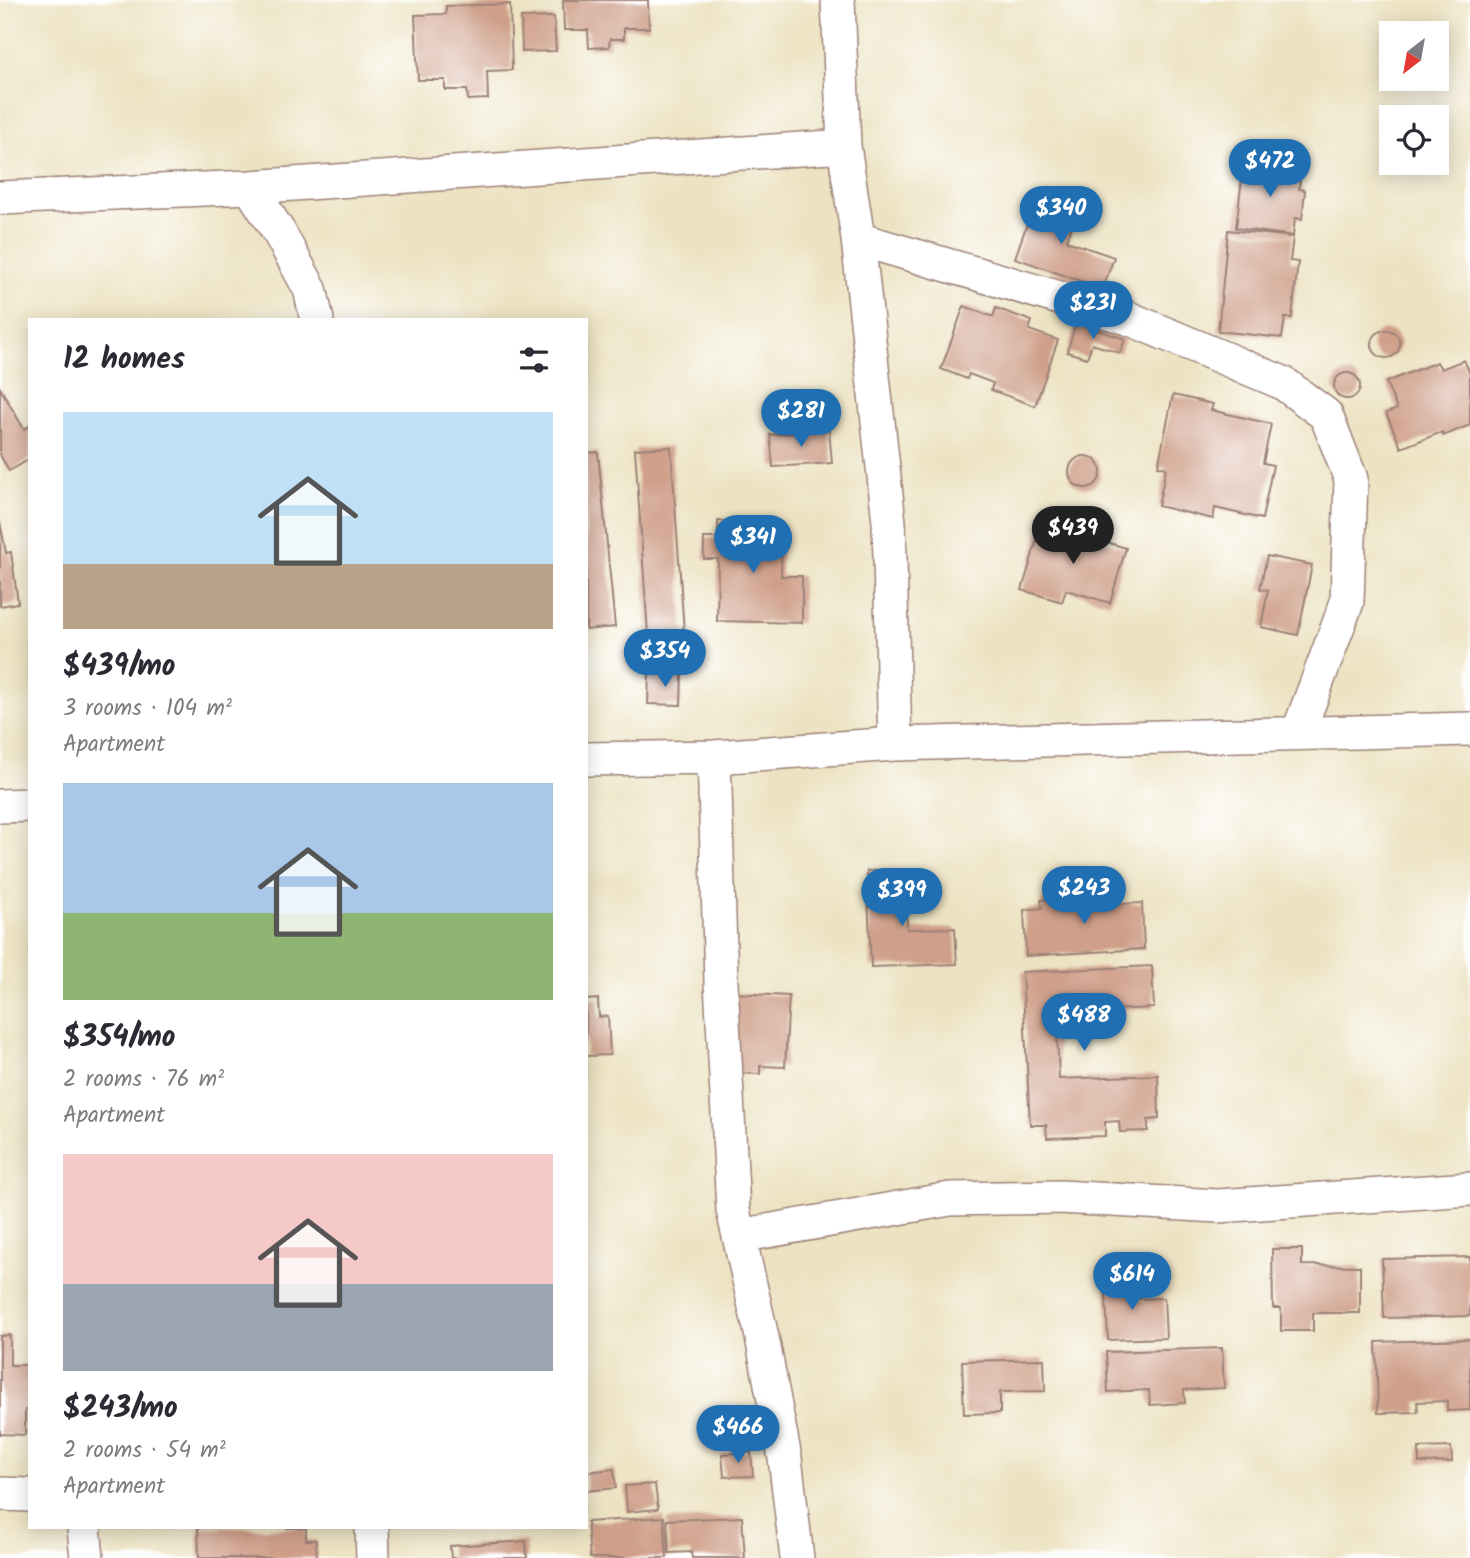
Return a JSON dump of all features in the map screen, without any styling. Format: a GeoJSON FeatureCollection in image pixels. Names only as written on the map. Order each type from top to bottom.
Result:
{"type":"FeatureCollection","features":[{"type":"Feature","properties":{"kind":"street"},"geometry":{"type":"LineString","coordinates":[[838,0],[844,146],[858,239],[889,522],[895,744]]}},
{"type":"Feature","properties":{"kind":"street"},"geometry":{"type":"LineString","coordinates":[[4,192],[250,187],[844,146]]}},
{"type":"Feature","properties":{"kind":"street"},"geometry":{"type":"LineString","coordinates":[[250,187],[280,233],[310,289],[317,318]]}},
{"type":"Feature","properties":{"kind":"street"},"geometry":{"type":"LineString","coordinates":[[858,239],[1128,318],[1283,383],[1326,415],[1351,479],[1347,603],[1298,733]]}},
{"type":"Feature","properties":{"kind":"street"},"geometry":{"type":"LineString","coordinates":[[588,759],[714,757],[895,744],[1470,729]]}},
{"type":"Feature","properties":{"kind":"street"},"geometry":{"type":"LineString","coordinates":[[714,757],[733,1210],[785,1458],[797,1558]]}},
{"type":"Feature","properties":{"kind":"street"},"geometry":{"type":"LineString","coordinates":[[0,806],[28,805]]}},
{"type":"Feature","properties":{"kind":"street"},"geometry":{"type":"LineString","coordinates":[[739,1236],[950,1199],[1060,1197],[1218,1206],[1470,1189]]}},
{"type":"Feature","properties":{"kind":"street"},"geometry":{"type":"LineString","coordinates":[[0,1494],[28,1495]]}},
{"type":"Feature","properties":{"kind":"street"},"geometry":{"type":"LineString","coordinates":[[84,1529],[87,1558]]}},
{"type":"Feature","properties":{"kind":"street"},"geometry":{"type":"LineString","coordinates":[[372,1529],[373,1558]]}},
{"type":"Feature","properties":{"kind":"building"},"geometry":{"type":"Polygon","coordinates":[[[563,0],[648,0],[649,28],[624,28],[624,39],[610,39],[609,47],[589,48],[588,30],[564,30],[563,0]]]}},
{"type":"Feature","properties":{"kind":"building"},"geometry":{"type":"Polygon","coordinates":[[[510,4],[512,70],[487,71],[488,99],[468,100],[467,90],[445,90],[445,80],[418,80],[415,15],[446,14],[446,6],[510,4]]]}},
{"type":"Feature","properties":{"kind":"building"},"geometry":{"type":"Polygon","coordinates":[[[554,17],[556,51],[522,52],[521,18],[554,17]]]}},
{"type":"Feature","properties":{"kind":"building"},"geometry":{"type":"Polygon","coordinates":[[[1244,162],[1301,169],[1299,189],[1305,190],[1302,219],[1295,218],[1293,236],[1236,228],[1244,162]]]}},
{"type":"Feature","properties":{"kind":"building"},"geometry":{"type":"Polygon","coordinates":[[[1036,198],[1077,211],[1067,241],[1114,257],[1103,289],[1015,258],[1036,198]]]}},
{"type":"Feature","properties":{"kind":"building"},"geometry":{"type":"Polygon","coordinates":[[[1228,230],[1293,237],[1290,261],[1298,262],[1292,318],[1285,318],[1282,338],[1218,331],[1228,230]]]}},
{"type":"Feature","properties":{"kind":"building"},"geometry":{"type":"Polygon","coordinates":[[[964,306],[993,317],[996,308],[1032,321],[1029,330],[1058,340],[1035,406],[991,390],[993,383],[969,374],[967,379],[941,369],[964,306]]]}},
{"type":"Feature","properties":{"kind":"building"},"geometry":{"type":"Polygon","coordinates":[[[1076,323],[1125,339],[1120,353],[1092,344],[1087,358],[1067,352],[1076,323]]]}},
{"type":"Feature","properties":{"kind":"building"},"geometry":{"type":"Polygon","coordinates":[[[1386,330],[1396,334],[1400,344],[1396,354],[1386,358],[1376,354],[1372,344],[1376,334],[1386,330]]]}},
{"type":"Feature","properties":{"kind":"building"},"geometry":{"type":"Polygon","coordinates":[[[1464,360],[1470,373],[1470,425],[1443,436],[1442,432],[1401,448],[1386,413],[1397,409],[1386,382],[1437,362],[1441,369],[1464,360]]]}},
{"type":"Feature","properties":{"kind":"building"},"geometry":{"type":"Polygon","coordinates":[[[1347,373],[1356,377],[1360,386],[1356,395],[1347,399],[1338,395],[1334,386],[1338,377],[1347,373]]]}},
{"type":"Feature","properties":{"kind":"building"},"geometry":{"type":"Polygon","coordinates":[[[0,388],[24,429],[28,427],[28,460],[9,471],[0,455],[0,388]]]}},
{"type":"Feature","properties":{"kind":"building"},"geometry":{"type":"Polygon","coordinates":[[[1173,395],[1213,404],[1211,410],[1271,424],[1263,463],[1273,465],[1262,519],[1215,508],[1213,519],[1158,506],[1166,468],[1158,466],[1173,395]]]}},
{"type":"Feature","properties":{"kind":"building"},"geometry":{"type":"Polygon","coordinates":[[[829,430],[832,463],[773,467],[770,435],[829,430]]]}},
{"type":"Feature","properties":{"kind":"building"},"geometry":{"type":"Polygon","coordinates":[[[671,447],[685,646],[649,648],[635,449],[671,447]]]}},
{"type":"Feature","properties":{"kind":"building"},"geometry":{"type":"Polygon","coordinates":[[[598,452],[615,627],[588,630],[588,453],[598,452]]]}},
{"type":"Feature","properties":{"kind":"building"},"geometry":{"type":"Polygon","coordinates":[[[1085,456],[1096,461],[1101,472],[1096,483],[1085,488],[1074,483],[1069,472],[1074,461],[1085,456]]]}},
{"type":"Feature","properties":{"kind":"building"},"geometry":{"type":"Polygon","coordinates":[[[718,521],[782,523],[781,576],[802,576],[802,623],[717,621],[718,559],[704,559],[704,538],[718,538],[718,521]]]}},
{"type":"Feature","properties":{"kind":"building"},"geometry":{"type":"Polygon","coordinates":[[[0,522],[6,553],[11,552],[18,603],[0,606],[0,522]]]}},
{"type":"Feature","properties":{"kind":"building"},"geometry":{"type":"Polygon","coordinates":[[[1042,523],[1126,548],[1110,603],[1066,590],[1062,602],[1022,590],[1042,523]]]}},
{"type":"Feature","properties":{"kind":"building"},"geometry":{"type":"Polygon","coordinates":[[[1267,556],[1312,565],[1298,635],[1261,627],[1268,590],[1260,589],[1267,556]]]}},
{"type":"Feature","properties":{"kind":"building"},"geometry":{"type":"Polygon","coordinates":[[[649,673],[682,674],[681,705],[648,704],[649,673]]]}},
{"type":"Feature","properties":{"kind":"building"},"geometry":{"type":"Polygon","coordinates":[[[905,870],[907,929],[955,928],[957,964],[871,967],[867,871],[905,870]]]}},
{"type":"Feature","properties":{"kind":"building"},"geometry":{"type":"Polygon","coordinates":[[[1119,895],[1119,904],[1142,903],[1144,949],[1026,956],[1024,910],[1042,908],[1041,900],[1119,895]]]}},
{"type":"Feature","properties":{"kind":"building"},"geometry":{"type":"Polygon","coordinates":[[[1152,966],[1154,1008],[1056,1012],[1059,1079],[1158,1075],[1159,1119],[1148,1120],[1148,1131],[1120,1132],[1119,1121],[1105,1122],[1105,1136],[1047,1138],[1046,1125],[1030,1125],[1022,972],[1152,966]]]}},
{"type":"Feature","properties":{"kind":"building"},"geometry":{"type":"Polygon","coordinates":[[[733,993],[789,996],[785,1067],[760,1066],[760,1074],[729,1073],[733,993]]]}},
{"type":"Feature","properties":{"kind":"building"},"geometry":{"type":"Polygon","coordinates":[[[598,999],[599,1017],[608,1016],[610,1055],[588,1056],[588,1000],[598,999]]]}},
{"type":"Feature","properties":{"kind":"building"},"geometry":{"type":"Polygon","coordinates":[[[1272,1249],[1302,1249],[1302,1265],[1360,1266],[1360,1313],[1313,1313],[1313,1331],[1281,1331],[1281,1308],[1273,1308],[1272,1249]]]}},
{"type":"Feature","properties":{"kind":"building"},"geometry":{"type":"Polygon","coordinates":[[[1470,1257],[1470,1316],[1384,1318],[1382,1259],[1470,1257]]]}},
{"type":"Feature","properties":{"kind":"building"},"geometry":{"type":"Polygon","coordinates":[[[1134,1275],[1136,1299],[1164,1298],[1166,1338],[1108,1340],[1105,1276],[1134,1275]]]}},
{"type":"Feature","properties":{"kind":"building"},"geometry":{"type":"Polygon","coordinates":[[[10,1335],[10,1365],[28,1365],[25,1435],[0,1434],[0,1336],[10,1335]]]}},
{"type":"Feature","properties":{"kind":"building"},"geometry":{"type":"Polygon","coordinates":[[[1470,1339],[1470,1410],[1447,1411],[1447,1401],[1417,1402],[1418,1412],[1378,1413],[1376,1342],[1470,1339]]]}},
{"type":"Feature","properties":{"kind":"building"},"geometry":{"type":"Polygon","coordinates":[[[1222,1348],[1224,1388],[1184,1390],[1185,1403],[1150,1405],[1149,1390],[1108,1392],[1106,1352],[1222,1348]]]}},
{"type":"Feature","properties":{"kind":"building"},"geometry":{"type":"Polygon","coordinates":[[[1044,1359],[1045,1391],[1000,1392],[1000,1413],[964,1414],[962,1361],[1044,1359]]]}},
{"type":"Feature","properties":{"kind":"building"},"geometry":{"type":"Polygon","coordinates":[[[1451,1447],[1452,1462],[1419,1463],[1419,1448],[1451,1447]]]}},
{"type":"Feature","properties":{"kind":"building"},"geometry":{"type":"Polygon","coordinates":[[[751,1452],[753,1476],[724,1477],[722,1454],[751,1452]]]}},
{"type":"Feature","properties":{"kind":"building"},"geometry":{"type":"Polygon","coordinates":[[[614,1469],[616,1488],[588,1491],[588,1472],[614,1469]]]}},
{"type":"Feature","properties":{"kind":"building"},"geometry":{"type":"Polygon","coordinates":[[[655,1484],[658,1509],[627,1512],[625,1486],[655,1484]]]}},
{"type":"Feature","properties":{"kind":"building"},"geometry":{"type":"Polygon","coordinates":[[[664,1517],[667,1558],[590,1558],[588,1522],[664,1517]]]}},
{"type":"Feature","properties":{"kind":"building"},"geometry":{"type":"Polygon","coordinates":[[[742,1517],[745,1558],[692,1558],[691,1552],[669,1553],[667,1520],[742,1517]]]}},
{"type":"Feature","properties":{"kind":"building"},"geometry":{"type":"Polygon","coordinates":[[[198,1529],[306,1529],[306,1540],[316,1540],[317,1558],[199,1558],[198,1529]]]}},
{"type":"Feature","properties":{"kind":"building"},"geometry":{"type":"Polygon","coordinates":[[[526,1541],[527,1558],[451,1558],[450,1546],[526,1541]]]}}]}
